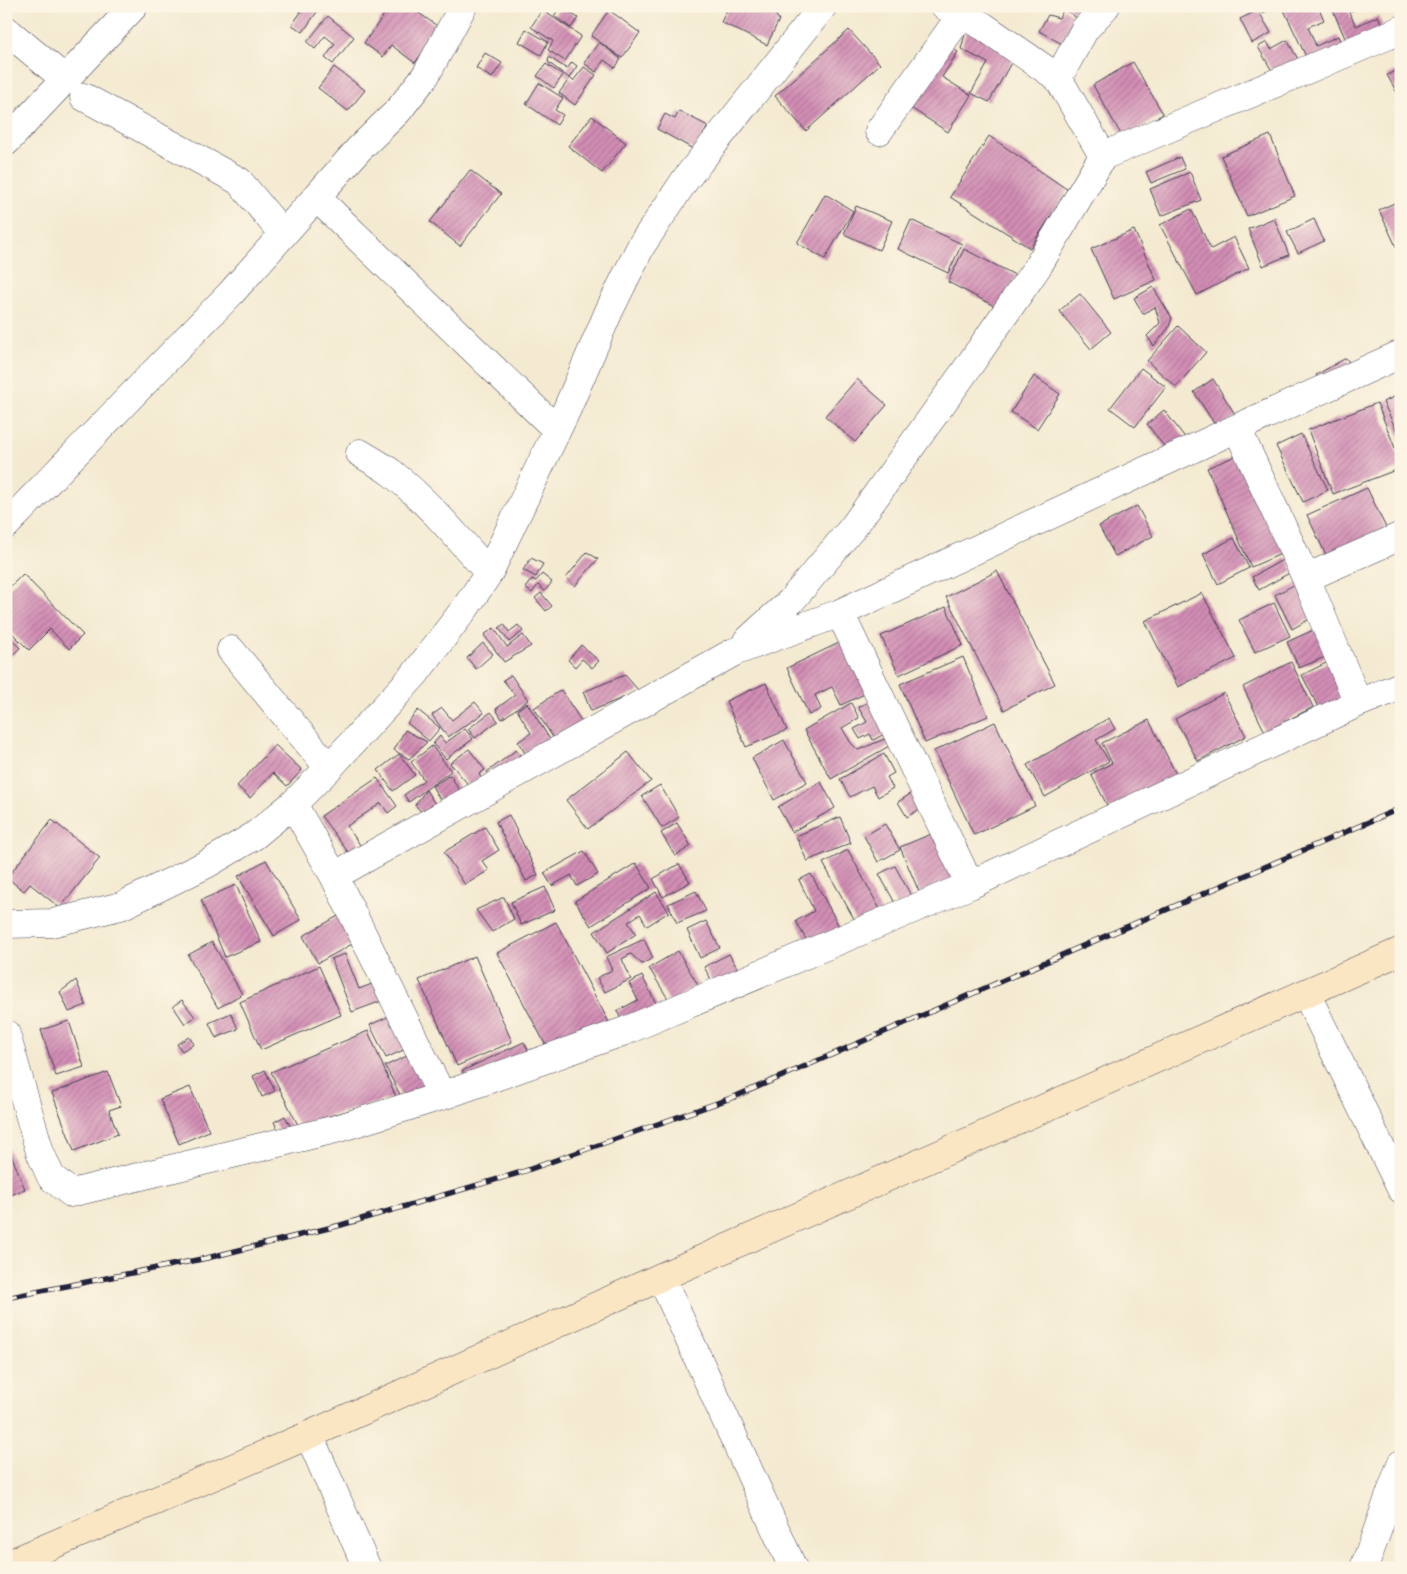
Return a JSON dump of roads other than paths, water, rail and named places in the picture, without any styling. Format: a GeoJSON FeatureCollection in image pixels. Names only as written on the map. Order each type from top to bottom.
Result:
{"type":"FeatureCollection","features":[{"type":"Feature","properties":{"kind":"street"},"geometry":{"type":"LineString","coordinates":[[6,142],[75,88],[134,6]]}},
{"type":"Feature","properties":{"kind":"street"},"geometry":{"type":"LineString","coordinates":[[6,525],[231,293],[358,149],[398,111],[426,75],[452,30],[463,6]]}},
{"type":"Feature","properties":{"kind":"street"},"geometry":{"type":"LineString","coordinates":[[6,924],[52,922],[121,906],[207,864],[254,836],[293,804],[329,768],[416,674],[489,573],[557,430],[609,311],[641,246],[685,180],[823,6]]}},
{"type":"Feature","properties":{"kind":"street"},"geometry":{"type":"LineString","coordinates":[[1058,78],[1084,29],[1106,6]]}},
{"type":"Feature","properties":{"kind":"street"},"geometry":{"type":"LineString","coordinates":[[879,131],[953,11],[983,26],[1058,78],[1103,156]]}},
{"type":"Feature","properties":{"kind":"street"},"geometry":{"type":"LineString","coordinates":[[6,30],[75,88],[239,181],[283,234]]}},
{"type":"Feature","properties":{"kind":"street"},"geometry":{"type":"LineString","coordinates":[[734,652],[791,601],[854,526],[1038,266],[1103,156],[1401,30]]}},
{"type":"Feature","properties":{"kind":"street"},"geometry":{"type":"LineString","coordinates":[[316,197],[557,430]]}},
{"type":"Feature","properties":{"kind":"street"},"geometry":{"type":"LineString","coordinates":[[334,876],[734,652],[840,613],[1237,428],[1401,354]]}},
{"type":"Feature","properties":{"kind":"street"},"geometry":{"type":"LineString","coordinates":[[1237,428],[1306,578],[1358,703]]}},
{"type":"Feature","properties":{"kind":"street"},"geometry":{"type":"LineString","coordinates":[[360,453],[392,473],[414,493],[439,517],[489,573]]}},
{"type":"Feature","properties":{"kind":"street"},"geometry":{"type":"LineString","coordinates":[[1306,578],[1401,536]]}},
{"type":"Feature","properties":{"kind":"street"},"geometry":{"type":"LineString","coordinates":[[840,613],[970,885]]}},
{"type":"Feature","properties":{"kind":"street"},"geometry":{"type":"LineString","coordinates":[[231,650],[329,768]]}},
{"type":"Feature","properties":{"kind":"street"},"geometry":{"type":"LineString","coordinates":[[6,1034],[40,1152],[51,1177],[71,1193],[336,1129],[442,1096],[625,1031],[970,885],[1358,703],[1401,686]]}},
{"type":"Feature","properties":{"kind":"street"},"geometry":{"type":"LineString","coordinates":[[293,804],[334,876],[442,1096]]}},
{"type":"Feature","properties":{"kind":"street"},"geometry":{"type":"LineString","coordinates":[[15,1564],[1401,951]]}},
{"type":"Feature","properties":{"kind":"street"},"geometry":{"type":"LineString","coordinates":[[1306,993],[1401,1188]]}},
{"type":"Feature","properties":{"kind":"street"},"geometry":{"type":"LineString","coordinates":[[661,1277],[792,1568]]}},
{"type":"Feature","properties":{"kind":"street"},"geometry":{"type":"LineString","coordinates":[[309,1435],[367,1568]]}},
{"type":"Feature","properties":{"kind":"street"},"geometry":{"type":"LineString","coordinates":[[1364,1568],[1401,1464]]}},
{"type":"Feature","properties":{"kind":"railway"},"geometry":{"type":"LineString","coordinates":[[6,1298],[207,1258],[341,1225],[522,1172],[734,1097],[1401,808]]}}]}
